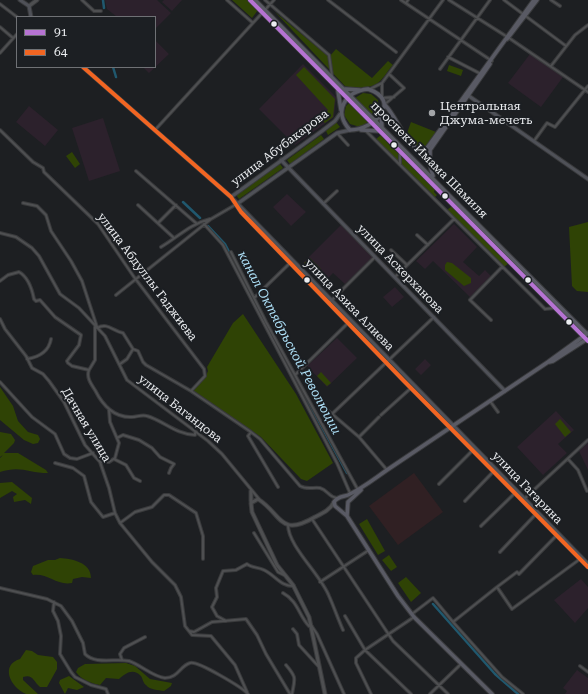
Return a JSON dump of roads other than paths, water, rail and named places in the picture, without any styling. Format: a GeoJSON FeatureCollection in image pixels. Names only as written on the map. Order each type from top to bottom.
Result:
{"type":"FeatureCollection","features":[{"type":"Feature","properties":{"kind":"main road"},"geometry":{"type":"LineString","coordinates":[[20,0],[29,6],[31,16]]}},
{"type":"Feature","properties":{"kind":"main road","name":"проспект Имама Шамиля"},"geometry":{"type":"LineString","coordinates":[[250,0],[264,11],[332,76],[352,96],[373,122]]}},
{"type":"Feature","properties":{"kind":"main road","name":"проспект Имама Шамиля"},"geometry":{"type":"LineString","coordinates":[[255,0],[337,88],[437,182],[587,336]]}},
{"type":"Feature","properties":{"kind":"main road"},"geometry":{"type":"LineString","coordinates":[[524,16],[534,0]]}},
{"type":"Feature","properties":{"kind":"main road"},"geometry":{"type":"LineString","coordinates":[[384,105],[390,111],[413,146],[420,150],[424,150],[430,146],[482,75],[507,37],[537,0]]}},
{"type":"Feature","properties":{"kind":"main road"},"geometry":{"type":"LineString","coordinates":[[84,68],[154,131],[231,197],[237,204]]}},
{"type":"Feature","properties":{"kind":"main road"},"geometry":{"type":"LineString","coordinates":[[337,88],[340,94],[340,112]]}},
{"type":"Feature","properties":{"kind":"main road"},"geometry":{"type":"LineString","coordinates":[[345,89],[361,90]]}},
{"type":"Feature","properties":{"kind":"main road"},"geometry":{"type":"LineString","coordinates":[[360,130],[373,122],[384,111],[382,98],[375,92],[368,89]]}},
{"type":"Feature","properties":{"kind":"main road","name":"улица Абубакарова"},"geometry":{"type":"LineString","coordinates":[[231,197],[322,132],[335,121],[348,99],[361,90],[368,89]]}},
{"type":"Feature","properties":{"kind":"main road"},"geometry":{"type":"LineString","coordinates":[[467,95],[588,179]]}},
{"type":"Feature","properties":{"kind":"main road"},"geometry":{"type":"LineString","coordinates":[[437,182],[431,173],[430,150],[467,95]]}},
{"type":"Feature","properties":{"kind":"main road"},"geometry":{"type":"LineString","coordinates":[[384,111],[390,114],[414,149],[419,152],[430,150]]}},
{"type":"Feature","properties":{"kind":"main road","name":"улица Абубакарова"},"geometry":{"type":"LineString","coordinates":[[340,112],[343,123],[350,130]]}},
{"type":"Feature","properties":{"kind":"main road"},"geometry":{"type":"LineString","coordinates":[[381,115],[381,129]]}},
{"type":"Feature","properties":{"kind":"main road","name":"проспект Имама Шамиля"},"geometry":{"type":"LineString","coordinates":[[381,129],[400,151],[556,308],[587,336]]}},
{"type":"Feature","properties":{"kind":"main road","name":"улица Абубакарова"},"geometry":{"type":"LineString","coordinates":[[237,204],[337,133],[350,130],[366,131],[381,129]]}},
{"type":"Feature","properties":{"kind":"main road"},"geometry":{"type":"LineString","coordinates":[[322,132],[327,139]]}},
{"type":"Feature","properties":{"kind":"main road","name":"улица Аскерханова"},"geometry":{"type":"LineString","coordinates":[[281,160],[505,390]]}},
{"type":"Feature","properties":{"kind":"main road","name":"улица Азиза Алиева"},"geometry":{"type":"LineString","coordinates":[[237,204],[290,263],[390,360],[452,426]]}},
{"type":"Feature","properties":{"kind":"main road","name":"улица Азиза Алиева"},"geometry":{"type":"LineString","coordinates":[[237,204],[410,388],[430,408],[452,426]]}},
{"type":"Feature","properties":{"kind":"main road"},"geometry":{"type":"LineString","coordinates":[[339,510],[346,505],[350,499],[387,470],[587,336]]}},
{"type":"Feature","properties":{"kind":"main road","name":"улица Гагарина"},"geometry":{"type":"LineString","coordinates":[[452,426],[588,564]]}},
{"type":"Feature","properties":{"kind":"main road","name":"улица Гагарина"},"geometry":{"type":"LineString","coordinates":[[474,449],[588,567]]}},
{"type":"Feature","properties":{"kind":"main road"},"geometry":{"type":"LineString","coordinates":[[366,486],[350,494],[339,497],[334,502],[335,506],[347,516],[369,550]]}},
{"type":"Feature","properties":{"kind":"main road"},"geometry":{"type":"LineString","coordinates":[[339,497],[346,500],[347,516],[413,615],[492,694]]}},
{"type":"Feature","properties":{"kind":"main road"},"geometry":{"type":"LineString","coordinates":[[413,615],[492,694]]}},
{"type":"Feature","properties":{"kind":"street"},"geometry":{"type":"LineString","coordinates":[[29,6],[37,0]]}},
{"type":"Feature","properties":{"kind":"street"},"geometry":{"type":"LineString","coordinates":[[82,0],[94,11],[101,11]]}},
{"type":"Feature","properties":{"kind":"street"},"geometry":{"type":"LineString","coordinates":[[227,0],[253,23]]}},
{"type":"Feature","properties":{"kind":"street"},"geometry":{"type":"LineString","coordinates":[[265,0],[328,55],[332,76]]}},
{"type":"Feature","properties":{"kind":"street"},"geometry":{"type":"LineString","coordinates":[[154,131],[274,0]]}},
{"type":"Feature","properties":{"kind":"street"},"geometry":{"type":"LineString","coordinates":[[328,0],[396,52]]}},
{"type":"Feature","properties":{"kind":"street"},"geometry":{"type":"LineString","coordinates":[[401,0],[491,61]]}},
{"type":"Feature","properties":{"kind":"street","name":"улица Абубакарова"},"geometry":{"type":"LineString","coordinates":[[368,89],[382,83],[443,0]]}},
{"type":"Feature","properties":{"kind":"street"},"geometry":{"type":"LineString","coordinates":[[449,0],[551,66],[588,92]]}},
{"type":"Feature","properties":{"kind":"street"},"geometry":{"type":"LineString","coordinates":[[440,69],[490,0]]}},
{"type":"Feature","properties":{"kind":"street"},"geometry":{"type":"LineString","coordinates":[[504,0],[566,46]]}},
{"type":"Feature","properties":{"kind":"street"},"geometry":{"type":"LineString","coordinates":[[551,0],[560,6]]}},
{"type":"Feature","properties":{"kind":"street"},"geometry":{"type":"LineString","coordinates":[[0,4],[16,16]]}},
{"type":"Feature","properties":{"kind":"street"},"geometry":{"type":"LineString","coordinates":[[551,66],[575,35],[588,25]]}},
{"type":"Feature","properties":{"kind":"street"},"geometry":{"type":"LineString","coordinates":[[0,27],[14,38]]}},
{"type":"Feature","properties":{"kind":"street"},"geometry":{"type":"LineString","coordinates":[[0,53],[16,35]]}},
{"type":"Feature","properties":{"kind":"street"},"geometry":{"type":"LineString","coordinates":[[448,57],[482,75]]}},
{"type":"Feature","properties":{"kind":"street"},"geometry":{"type":"LineString","coordinates":[[384,105],[404,88],[389,74]]}},
{"type":"Feature","properties":{"kind":"street"},"geometry":{"type":"LineString","coordinates":[[382,83],[382,98],[394,96]]}},
{"type":"Feature","properties":{"kind":"street"},"geometry":{"type":"LineString","coordinates":[[534,142],[547,123],[555,127],[588,86]]}},
{"type":"Feature","properties":{"kind":"street","name":"улица Абдуллы Гаджиева"},"geometry":{"type":"LineString","coordinates":[[0,130],[33,162],[43,168],[44,172],[98,224],[136,278],[206,371],[205,376],[191,391]]}},
{"type":"Feature","properties":{"kind":"street"},"geometry":{"type":"LineString","coordinates":[[366,131],[545,309],[556,308]]}},
{"type":"Feature","properties":{"kind":"street"},"geometry":{"type":"LineString","coordinates":[[337,133],[348,144]]}},
{"type":"Feature","properties":{"kind":"street"},"geometry":{"type":"LineString","coordinates":[[400,151],[400,165]]}},
{"type":"Feature","properties":{"kind":"street"},"geometry":{"type":"LineString","coordinates":[[136,171],[196,224]]}},
{"type":"Feature","properties":{"kind":"street"},"geometry":{"type":"LineString","coordinates":[[323,204],[337,192]]}},
{"type":"Feature","properties":{"kind":"street"},"geometry":{"type":"LineString","coordinates":[[23,203],[37,206],[46,215],[51,232],[71,261],[82,281],[96,328],[95,360],[89,370],[88,377],[101,403],[109,410],[127,417],[145,415],[181,433],[195,435],[195,433]]}},
{"type":"Feature","properties":{"kind":"street","name":"улица Абубакарова"},"geometry":{"type":"LineString","coordinates":[[116,295],[204,224],[237,204]]}},
{"type":"Feature","properties":{"kind":"street"},"geometry":{"type":"LineString","coordinates":[[138,205],[174,238]]}},
{"type":"Feature","properties":{"kind":"street"},"geometry":{"type":"LineString","coordinates":[[158,223],[176,205]]}},
{"type":"Feature","properties":{"kind":"street"},"geometry":{"type":"LineString","coordinates":[[161,247],[196,224],[211,219]]}},
{"type":"Feature","properties":{"kind":"street"},"geometry":{"type":"LineString","coordinates":[[395,277],[454,219]]}},
{"type":"Feature","properties":{"kind":"street"},"geometry":{"type":"LineString","coordinates":[[204,224],[223,245],[336,463],[350,494]]}},
{"type":"Feature","properties":{"kind":"street","name":"улица Багандова"},"geometry":{"type":"LineString","coordinates":[[0,233],[16,237],[32,248],[39,256],[60,294],[79,308],[105,336],[120,364],[122,372],[131,383],[178,417],[195,433],[222,454],[259,499]]}},
{"type":"Feature","properties":{"kind":"street"},"geometry":{"type":"LineString","coordinates":[[417,235],[428,245]]}},
{"type":"Feature","properties":{"kind":"street"},"geometry":{"type":"LineString","coordinates":[[391,250],[407,265]]}},
{"type":"Feature","properties":{"kind":"street"},"geometry":{"type":"LineString","coordinates":[[231,252],[295,376],[358,490]]}},
{"type":"Feature","properties":{"kind":"street"},"geometry":{"type":"LineString","coordinates":[[330,302],[375,257]]}},
{"type":"Feature","properties":{"kind":"street"},"geometry":{"type":"LineString","coordinates":[[251,301],[290,263]]}},
{"type":"Feature","properties":{"kind":"street"},"geometry":{"type":"LineString","coordinates":[[491,320],[470,300],[502,267]]}},
{"type":"Feature","properties":{"kind":"street"},"geometry":{"type":"LineString","coordinates":[[0,281],[12,273],[22,273],[28,281],[34,299],[36,301],[40,300],[55,317],[81,335],[78,345],[67,361],[68,364],[89,370]]}},
{"type":"Feature","properties":{"kind":"street"},"geometry":{"type":"LineString","coordinates":[[332,414],[434,317]]}},
{"type":"Feature","properties":{"kind":"street","name":"Дачная улица"},"geometry":{"type":"LineString","coordinates":[[0,319],[5,329],[32,368],[43,374],[64,402],[85,445],[100,462],[109,488],[115,513],[120,523],[152,562],[175,585],[181,597],[184,621],[188,631]]}},
{"type":"Feature","properties":{"kind":"street"},"geometry":{"type":"LineString","coordinates":[[295,376],[348,322]]}},
{"type":"Feature","properties":{"kind":"street"},"geometry":{"type":"LineString","coordinates":[[96,328],[105,325],[109,326],[114,332],[123,333],[133,349],[138,351],[146,365],[191,391],[251,432],[260,439],[300,486],[307,488],[320,488],[330,497],[339,497]]}},
{"type":"Feature","properties":{"kind":"street"},"geometry":{"type":"LineString","coordinates":[[27,359],[34,358],[43,353],[49,346],[51,339]]}},
{"type":"Feature","properties":{"kind":"street"},"geometry":{"type":"LineString","coordinates":[[120,364],[127,359],[133,349]]}},
{"type":"Feature","properties":{"kind":"street"},"geometry":{"type":"LineString","coordinates":[[289,373],[293,371]]}},
{"type":"Feature","properties":{"kind":"street"},"geometry":{"type":"LineString","coordinates":[[0,382],[32,417],[55,434],[64,454],[70,458],[77,459],[93,453]]}},
{"type":"Feature","properties":{"kind":"street"},"geometry":{"type":"LineString","coordinates":[[360,437],[380,416],[414,385]]}},
{"type":"Feature","properties":{"kind":"street"},"geometry":{"type":"LineString","coordinates":[[318,398],[332,414],[360,437],[387,470]]}},
{"type":"Feature","properties":{"kind":"street"},"geometry":{"type":"LineString","coordinates":[[490,401],[498,412]]}},
{"type":"Feature","properties":{"kind":"street"},"geometry":{"type":"LineString","coordinates":[[100,462],[109,462],[114,459],[120,443],[108,415],[109,410]]}},
{"type":"Feature","properties":{"kind":"street"},"geometry":{"type":"LineString","coordinates":[[251,432],[248,436],[278,488]]}},
{"type":"Feature","properties":{"kind":"street"},"geometry":{"type":"LineString","coordinates":[[117,438],[126,436],[148,445],[160,456],[174,464],[169,473]]}},
{"type":"Feature","properties":{"kind":"street"},"geometry":{"type":"LineString","coordinates":[[523,499],[588,440]]}},
{"type":"Feature","properties":{"kind":"street"},"geometry":{"type":"LineString","coordinates":[[439,484],[474,449]]}},
{"type":"Feature","properties":{"kind":"street"},"geometry":{"type":"LineString","coordinates":[[114,459],[126,465],[134,478],[140,480]]}},
{"type":"Feature","properties":{"kind":"street"},"geometry":{"type":"LineString","coordinates":[[568,459],[578,470],[587,492]]}},
{"type":"Feature","properties":{"kind":"street"},"geometry":{"type":"LineString","coordinates":[[55,463],[73,468],[84,476],[91,502],[104,517],[115,513]]}},
{"type":"Feature","properties":{"kind":"street"},"geometry":{"type":"LineString","coordinates":[[464,501],[494,471]]}},
{"type":"Feature","properties":{"kind":"street"},"geometry":{"type":"LineString","coordinates":[[251,491],[252,512],[276,565],[294,586],[304,604],[311,625],[325,694]]}},
{"type":"Feature","properties":{"kind":"street"},"geometry":{"type":"LineString","coordinates":[[481,526],[515,493]]}},
{"type":"Feature","properties":{"kind":"street"},"geometry":{"type":"LineString","coordinates":[[120,523],[135,512],[152,506],[164,495],[169,495],[196,513],[202,532],[203,559]]}},
{"type":"Feature","properties":{"kind":"street"},"geometry":{"type":"LineString","coordinates":[[251,503],[259,499],[276,517],[288,525],[300,526],[329,509],[334,502]]}},
{"type":"Feature","properties":{"kind":"street"},"geometry":{"type":"LineString","coordinates":[[329,509],[339,510]]}},
{"type":"Feature","properties":{"kind":"street"},"geometry":{"type":"LineString","coordinates":[[500,552],[536,514]]}},
{"type":"Feature","properties":{"kind":"street"},"geometry":{"type":"LineString","coordinates":[[312,519],[388,635],[448,694]]}},
{"type":"Feature","properties":{"kind":"street"},"geometry":{"type":"LineString","coordinates":[[288,525],[288,531],[329,595],[343,630]]}},
{"type":"Feature","properties":{"kind":"street"},"geometry":{"type":"LineString","coordinates":[[254,533],[278,572],[284,575]]}},
{"type":"Feature","properties":{"kind":"street"},"geometry":{"type":"LineString","coordinates":[[453,622],[497,586],[517,572],[519,574],[557,535]]}},
{"type":"Feature","properties":{"kind":"street"},"geometry":{"type":"LineString","coordinates":[[320,582],[369,550]]}},
{"type":"Feature","properties":{"kind":"street"},"geometry":{"type":"LineString","coordinates":[[497,586],[512,609],[580,559]]}},
{"type":"Feature","properties":{"kind":"street"},"geometry":{"type":"LineString","coordinates":[[227,622],[217,616],[212,607],[217,597],[216,588],[223,571],[236,570],[246,564],[252,568],[266,571],[280,583],[289,587],[294,586]]}},
{"type":"Feature","properties":{"kind":"street"},"geometry":{"type":"LineString","coordinates":[[0,588],[54,602],[65,610],[84,643],[84,651],[87,655],[95,659],[122,660],[137,664],[155,675],[166,678],[176,675],[188,664],[195,662],[247,693]]}},
{"type":"Feature","properties":{"kind":"street"},"geometry":{"type":"LineString","coordinates":[[283,593],[292,600],[302,613],[307,624],[309,626],[311,625],[317,634],[344,694]]}},
{"type":"Feature","properties":{"kind":"street"},"geometry":{"type":"LineString","coordinates":[[371,694],[356,663],[356,658],[365,650],[388,635],[434,598],[453,622],[502,677],[523,694]]}},
{"type":"Feature","properties":{"kind":"street"},"geometry":{"type":"LineString","coordinates":[[54,602],[53,611],[58,621],[61,636],[60,654],[75,677],[91,685],[106,689],[108,694]]}},
{"type":"Feature","properties":{"kind":"street"},"geometry":{"type":"LineString","coordinates":[[345,616],[365,650],[411,694]]}},
{"type":"Feature","properties":{"kind":"street"},"geometry":{"type":"LineString","coordinates":[[188,631],[194,632],[212,622],[227,622],[246,619],[258,635],[266,654],[291,694]]}},
{"type":"Feature","properties":{"kind":"street"},"geometry":{"type":"LineString","coordinates":[[293,629],[297,634],[299,645],[316,666],[321,669]]}},
{"type":"Feature","properties":{"kind":"street"},"geometry":{"type":"LineString","coordinates":[[188,631],[192,634],[212,636],[235,665],[247,693]]}},
{"type":"Feature","properties":{"kind":"street"},"geometry":{"type":"LineString","coordinates":[[122,660],[120,654],[124,648],[144,637]]}},
{"type":"Feature","properties":{"kind":"street"},"geometry":{"type":"LineString","coordinates":[[430,694],[461,664]]}},
{"type":"Feature","properties":{"kind":"street"},"geometry":{"type":"LineString","coordinates":[[286,665],[292,672],[295,681],[291,694]]}},
{"type":"Feature","properties":{"kind":"street"},"geometry":{"type":"LineString","coordinates":[[580,666],[588,672]]}},
{"type":"Feature","properties":{"kind":"waterway","name":"канал Октябрьской Революции"},"geometry":{"type":"LineString","coordinates":[[103,0],[104,8]]}},
{"type":"Feature","properties":{"kind":"waterway"},"geometry":{"type":"LineString","coordinates":[[113,68],[116,77]]}},
{"type":"Feature","properties":{"kind":"waterway"},"geometry":{"type":"LineString","coordinates":[[183,202],[200,218]]}},
{"type":"Feature","properties":{"kind":"waterway","name":"канал Октябрьской Революции"},"geometry":{"type":"LineString","coordinates":[[208,226],[225,244],[264,320]]}},
{"type":"Feature","properties":{"kind":"waterway","name":"канал Октябрьской Революции"},"geometry":{"type":"LineString","coordinates":[[284,358],[347,473]]}},
{"type":"Feature","properties":{"kind":"waterway","name":"канал Октябрьской Революции"},"geometry":{"type":"LineString","coordinates":[[433,604],[495,674],[518,694]]}},
{"type":"Feature","properties":{"kind":"place","name":"Центральная Джума-мечеть"},"geometry":{"type":"Point","coordinates":[432,113]}}]}
